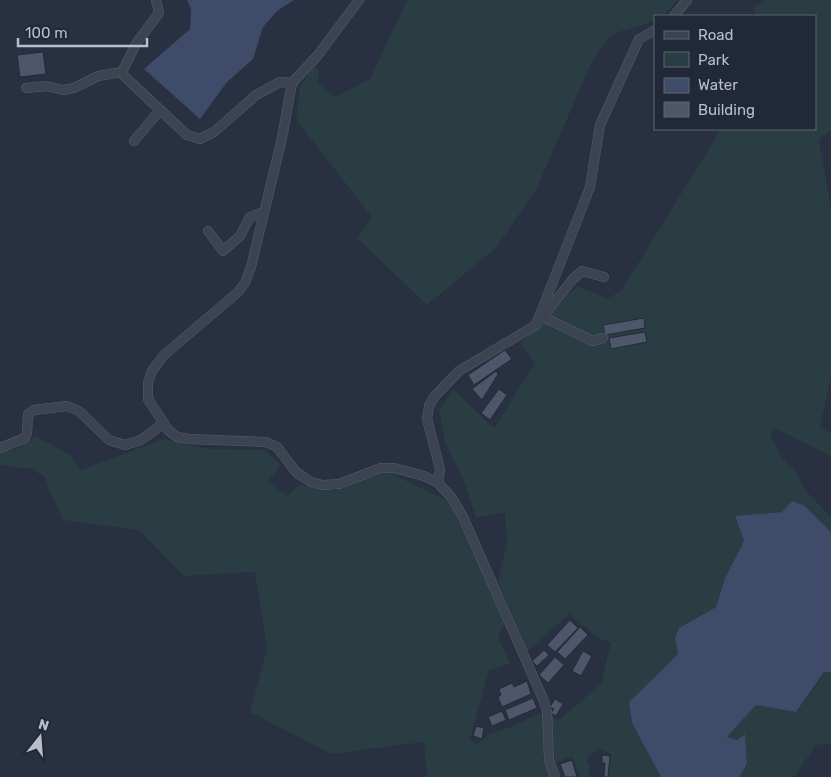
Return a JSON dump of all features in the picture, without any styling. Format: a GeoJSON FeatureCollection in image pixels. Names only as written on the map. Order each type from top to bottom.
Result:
{"type":"FeatureCollection","features":[{"type":"Feature","properties":{"kind":"street"},"geometry":{"type":"LineString","coordinates":[[122,72],[137,42],[159,13],[156,0]]}},
{"type":"Feature","properties":{"kind":"street"},"geometry":{"type":"LineString","coordinates":[[359,0],[318,55],[292,83],[282,138],[251,267],[244,283],[237,293],[164,355],[152,371],[148,383],[148,399],[168,430],[178,437],[266,442],[278,448],[296,472],[310,482],[323,485],[339,484],[381,468],[394,468],[424,476],[438,484],[452,498],[463,517],[543,699],[547,711],[549,760],[555,777]]}},
{"type":"Feature","properties":{"kind":"street"},"geometry":{"type":"LineString","coordinates":[[675,15],[687,0]]}},
{"type":"Feature","properties":{"kind":"street"},"geometry":{"type":"LineString","coordinates":[[536,325],[590,187],[600,125],[639,38],[654,30]]}},
{"type":"Feature","properties":{"kind":"street"},"geometry":{"type":"LineString","coordinates":[[26,88],[47,86],[63,90],[85,84],[98,76],[122,72]]}},
{"type":"Feature","properties":{"kind":"street"},"geometry":{"type":"LineString","coordinates":[[122,72],[187,135],[200,139],[214,132],[256,95],[280,82],[292,83]]}},
{"type":"Feature","properties":{"kind":"street"},"geometry":{"type":"LineString","coordinates":[[134,142],[160,110]]}},
{"type":"Feature","properties":{"kind":"street"},"geometry":{"type":"LineString","coordinates":[[208,232],[223,251],[240,236],[250,217],[264,212]]}},
{"type":"Feature","properties":{"kind":"street"},"geometry":{"type":"LineString","coordinates":[[438,484],[440,469],[427,419],[429,406],[434,397],[459,371],[536,325],[573,279],[582,271],[604,277]]}},
{"type":"Feature","properties":{"kind":"street"},"geometry":{"type":"LineString","coordinates":[[543,317],[593,341],[603,338]]}},
{"type":"Feature","properties":{"kind":"street"},"geometry":{"type":"LineString","coordinates":[[0,448],[25,438],[28,414],[34,410],[67,406],[80,411],[109,440],[124,445],[141,440],[164,423]]}},
{"type":"Feature","properties":{"kind":"green space"},"geometry":{"type":"Polygon","coordinates":[[[407,0],[678,0],[664,15],[654,15],[654,20],[612,34],[593,59],[537,188],[496,248],[427,305],[357,238],[372,217],[296,120],[300,87],[314,66],[319,71],[318,82],[335,97],[370,79],[407,0]]]}},
{"type":"Feature","properties":{"kind":"green space"},"geometry":{"type":"Polygon","coordinates":[[[764,0],[831,0],[831,131],[819,139],[831,210],[831,377],[820,427],[831,433],[831,456],[776,429],[770,434],[782,458],[797,473],[805,490],[831,517],[831,532],[805,506],[782,512],[735,516],[744,541],[725,578],[716,607],[679,628],[675,638],[678,654],[629,702],[632,723],[661,777],[609,777],[611,754],[597,748],[595,753],[590,753],[587,761],[590,769],[588,777],[580,777],[572,757],[555,762],[550,714],[558,721],[603,682],[603,674],[611,643],[599,638],[569,614],[527,651],[498,581],[507,543],[505,512],[476,518],[465,484],[445,442],[439,410],[453,389],[494,428],[535,363],[520,344],[577,286],[608,298],[621,291],[720,130],[816,130],[816,15],[754,15],[754,7],[764,0]]]}},
{"type":"Feature","properties":{"kind":"green space"},"geometry":{"type":"Polygon","coordinates":[[[36,436],[70,455],[81,470],[164,439],[207,449],[265,450],[281,465],[268,481],[287,496],[299,485],[334,491],[388,472],[450,502],[493,591],[505,621],[498,638],[510,663],[489,670],[470,739],[476,745],[489,734],[511,727],[542,712],[544,720],[543,759],[551,777],[427,777],[424,742],[331,754],[250,712],[267,649],[255,572],[184,576],[139,530],[63,520],[45,477],[31,469],[0,465],[0,453],[19,448],[36,436]]]}},
{"type":"Feature","properties":{"kind":"green space"},"geometry":{"type":"Polygon","coordinates":[[[825,672],[831,672],[831,744],[816,745],[794,777],[740,777],[747,763],[745,735],[737,740],[727,737],[756,705],[796,712],[825,672]]]}},
{"type":"Feature","properties":{"kind":"water"},"geometry":{"type":"Polygon","coordinates":[[[187,0],[294,0],[277,11],[263,27],[253,59],[227,82],[200,119],[144,69],[190,29],[191,9],[187,0]]]}},
{"type":"Feature","properties":{"kind":"water"},"geometry":{"type":"Polygon","coordinates":[[[792,501],[805,506],[831,532],[831,672],[824,672],[796,712],[756,705],[727,737],[737,740],[745,734],[747,763],[740,777],[661,777],[632,723],[629,702],[678,654],[675,638],[679,628],[716,607],[725,578],[744,541],[735,516],[782,512],[792,501]]]}},
{"type":"Feature","properties":{"kind":"building"},"geometry":{"type":"Polygon","coordinates":[[[43,52],[46,74],[20,77],[17,55],[43,52]]]}},
{"type":"Feature","properties":{"kind":"building"},"geometry":{"type":"Polygon","coordinates":[[[644,318],[645,328],[605,335],[603,325],[644,318]]]}},
{"type":"Feature","properties":{"kind":"building"},"geometry":{"type":"Polygon","coordinates":[[[645,332],[647,342],[611,349],[609,338],[645,332]]]}},
{"type":"Feature","properties":{"kind":"building"},"geometry":{"type":"Polygon","coordinates":[[[505,350],[512,359],[474,385],[468,375],[505,350]]]}},
{"type":"Feature","properties":{"kind":"building"},"geometry":{"type":"Polygon","coordinates":[[[496,371],[498,374],[482,400],[472,389],[496,371]]]}},
{"type":"Feature","properties":{"kind":"building"},"geometry":{"type":"Polygon","coordinates":[[[499,389],[507,395],[490,420],[481,413],[499,389]]]}},
{"type":"Feature","properties":{"kind":"building"},"geometry":{"type":"Polygon","coordinates":[[[570,620],[578,628],[555,652],[547,645],[570,620]]]}},
{"type":"Feature","properties":{"kind":"building"},"geometry":{"type":"Polygon","coordinates":[[[580,627],[588,635],[565,659],[557,652],[580,627]]]}},
{"type":"Feature","properties":{"kind":"building"},"geometry":{"type":"Polygon","coordinates":[[[544,650],[549,655],[537,666],[532,661],[544,650]]]}},
{"type":"Feature","properties":{"kind":"building"},"geometry":{"type":"Polygon","coordinates":[[[583,651],[592,656],[581,676],[572,671],[583,651]]]}},
{"type":"Feature","properties":{"kind":"building"},"geometry":{"type":"Polygon","coordinates":[[[555,657],[564,665],[548,683],[539,675],[555,657]]]}},
{"type":"Feature","properties":{"kind":"building"},"geometry":{"type":"Polygon","coordinates":[[[527,681],[531,694],[502,707],[498,697],[501,695],[499,689],[512,683],[514,687],[527,681]]]}},
{"type":"Feature","properties":{"kind":"building"},"geometry":{"type":"Polygon","coordinates":[[[533,698],[537,708],[509,720],[505,710],[533,698]]]}},
{"type":"Feature","properties":{"kind":"building"},"geometry":{"type":"Polygon","coordinates":[[[555,699],[563,704],[556,716],[551,713],[554,709],[550,707],[555,699]]]}},
{"type":"Feature","properties":{"kind":"building"},"geometry":{"type":"Polygon","coordinates":[[[502,711],[506,720],[492,726],[488,717],[502,711]]]}},
{"type":"Feature","properties":{"kind":"building"},"geometry":{"type":"Polygon","coordinates":[[[476,726],[484,728],[482,739],[473,736],[476,726]]]}},
{"type":"Feature","properties":{"kind":"building"},"geometry":{"type":"Polygon","coordinates":[[[602,755],[610,756],[608,777],[604,777],[605,763],[602,763],[602,755]]]}},
{"type":"Feature","properties":{"kind":"building"},"geometry":{"type":"Polygon","coordinates":[[[572,760],[577,777],[565,777],[560,764],[572,760]]]}}]}
